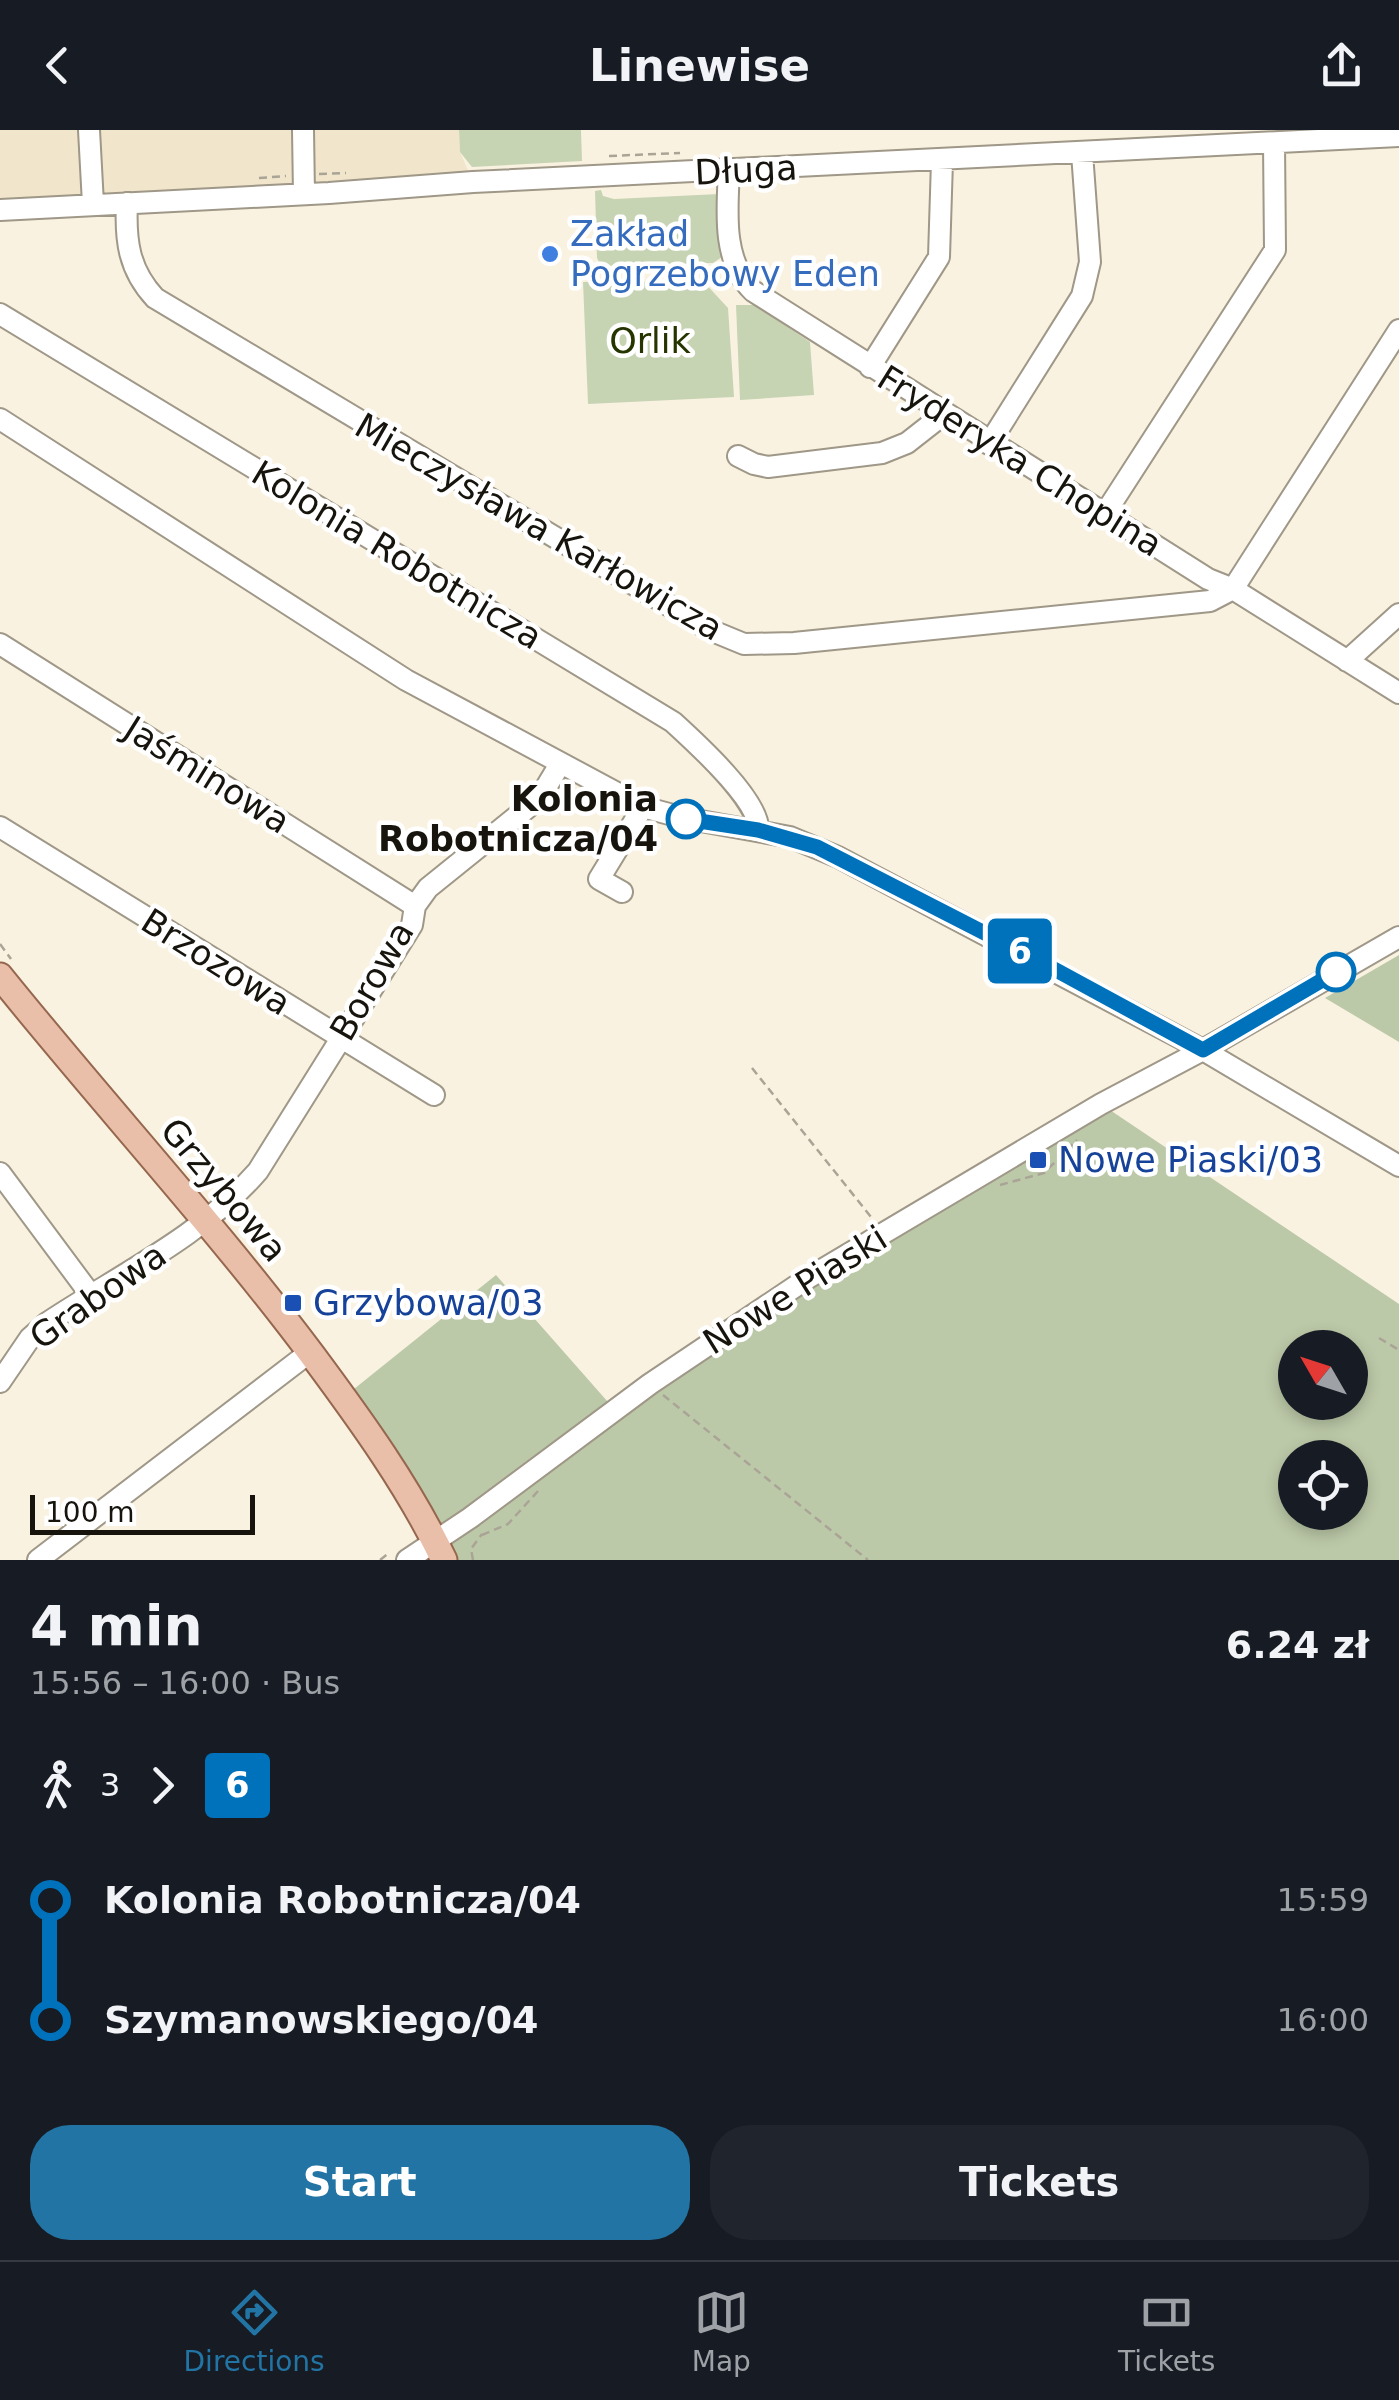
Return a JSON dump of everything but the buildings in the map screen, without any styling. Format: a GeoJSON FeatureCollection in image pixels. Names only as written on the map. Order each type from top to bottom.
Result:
{"type":"FeatureCollection","features":[{"type":"Feature","properties":{"kind":"main road","name":"Grzybowa"},"geometry":{"type":"LineString","coordinates":[[0,976],[207,1220],[310,1352],[400,1478],[440,1550]]}},
{"type":"Feature","properties":{"kind":"street"},"geometry":{"type":"LineString","coordinates":[[89,130],[94,204]]}},
{"type":"Feature","properties":{"kind":"street"},"geometry":{"type":"LineString","coordinates":[[303,130],[304,194]]}},
{"type":"Feature","properties":{"kind":"street","name":"Długa"},"geometry":{"type":"LineString","coordinates":[[0,210],[1392,134]]}},
{"type":"Feature","properties":{"kind":"street"},"geometry":{"type":"LineString","coordinates":[[1104,515],[1269,262],[1276,238],[1274,143]]}},
{"type":"Feature","properties":{"kind":"street"},"geometry":{"type":"LineString","coordinates":[[990,444],[1082,296],[1088,278],[1082,153]]}},
{"type":"Feature","properties":{"kind":"street"},"geometry":{"type":"LineString","coordinates":[[870,368],[939,257],[942,160]]}},
{"type":"Feature","properties":{"kind":"street","name":"Fryderyka Chopina"},"geometry":{"type":"LineString","coordinates":[[729,171],[730,249],[741,279],[752,291],[1104,515],[1208,579],[1233,589],[1399,693]]}},
{"type":"Feature","properties":{"kind":"street","name":"Mieczysława Karłowicza"},"geometry":{"type":"LineString","coordinates":[[127,203],[130,260],[138,280],[155,298],[730,641],[794,643],[1165,608],[1210,601],[1233,589]]}},
{"type":"Feature","properties":{"kind":"street","name":"Kolonia Robotnicza"},"geometry":{"type":"LineString","coordinates":[[0,314],[673,722],[704,750],[755,811],[758,830]]}},
{"type":"Feature","properties":{"kind":"street"},"geometry":{"type":"LineString","coordinates":[[1233,589],[1399,330]]}},
{"type":"Feature","properties":{"kind":"street"},"geometry":{"type":"LineString","coordinates":[[738,456],[768,466],[882,454],[908,443],[944,414]]}},
{"type":"Feature","properties":{"kind":"street"},"geometry":{"type":"LineString","coordinates":[[0,419],[406,680],[560,764],[644,807],[805,842],[838,857],[1203,1050],[1399,1166]]}},
{"type":"Feature","properties":{"kind":"street"},"geometry":{"type":"LineString","coordinates":[[1348,660],[1399,614]]}},
{"type":"Feature","properties":{"kind":"street","name":"Jaśminowa"},"geometry":{"type":"LineString","coordinates":[[0,644],[414,906]]}},
{"type":"Feature","properties":{"kind":"street","name":"Borowa"},"geometry":{"type":"LineString","coordinates":[[207,1220],[258,1170],[412,925],[414,906],[428,888],[538,797],[560,764]]}},
{"type":"Feature","properties":{"kind":"street"},"geometry":{"type":"LineString","coordinates":[[622,892],[600,879],[644,807]]}},
{"type":"Feature","properties":{"kind":"street","name":"Brzozowa"},"geometry":{"type":"LineString","coordinates":[[0,827],[434,1095]]}},
{"type":"Feature","properties":{"kind":"street","name":"Nowe Piaski"},"geometry":{"type":"LineString","coordinates":[[401,1554],[440,1550],[502,1495],[650,1384],[808,1278],[1101,1104],[1203,1050],[1399,936]]}},
{"type":"Feature","properties":{"kind":"street"},"geometry":{"type":"LineString","coordinates":[[0,1173],[90,1294]]}},
{"type":"Feature","properties":{"kind":"street","name":"Grabowa"},"geometry":{"type":"LineString","coordinates":[[0,1382],[30,1338],[90,1294],[207,1220]]}},
{"type":"Feature","properties":{"kind":"street"},"geometry":{"type":"LineString","coordinates":[[38,1560],[310,1352]]}},
{"type":"Feature","properties":{"kind":"path"},"geometry":{"type":"LineString","coordinates":[[752,1068],[884,1234]]}},
{"type":"Feature","properties":{"kind":"path"},"geometry":{"type":"LineString","coordinates":[[990,1189],[1044,1173],[1087,1129]]}},
{"type":"Feature","properties":{"kind":"path"},"geometry":{"type":"LineString","coordinates":[[1379,1338],[1399,1350]]}},
{"type":"Feature","properties":{"kind":"path"},"geometry":{"type":"LineString","coordinates":[[650,1384],[868,1560]]}},
{"type":"Feature","properties":{"kind":"path"},"geometry":{"type":"LineString","coordinates":[[482,1534],[508,1524],[546,1482]]}},
{"type":"Feature","properties":{"kind":"path"},"geometry":{"type":"LineString","coordinates":[[380,1560],[401,1554]]}},
{"type":"Feature","properties":{"kind":"shaded area"},"geometry":{"type":"Polygon","coordinates":[[[0,130],[459,130],[460,152],[473,182],[0,210],[0,130]]]}},
{"type":"Feature","properties":{"kind":"green space"},"geometry":{"type":"Polygon","coordinates":[[[459,130],[581,130],[582,161],[472,167],[460,152],[459,130]]]}},
{"type":"Feature","properties":{"kind":"green space"},"geometry":{"type":"Polygon","coordinates":[[[601,190],[603,196],[614,199],[719,194],[722,257],[713,263],[601,266],[597,258],[595,191],[601,190]]]}},
{"type":"Feature","properties":{"kind":"green space","name":"Orlik"},"geometry":{"type":"Polygon","coordinates":[[[703,281],[728,308],[734,397],[588,404],[583,282],[703,281]]]}},
{"type":"Feature","properties":{"kind":"green space"},"geometry":{"type":"Polygon","coordinates":[[[736,305],[755,305],[810,342],[814,395],[740,400],[736,305]]]}},
{"type":"Feature","properties":{"kind":"green space"},"geometry":{"type":"Polygon","coordinates":[[[1399,955],[1399,1042],[1325,998],[1399,955]]]}},
{"type":"Feature","properties":{"kind":"green space"},"geometry":{"type":"Polygon","coordinates":[[[1101,1104],[1399,1304],[1399,1560],[444,1560],[344,1397],[496,1275],[615,1410],[1101,1104]]]}},
{"type":"Feature","properties":{"kind":"bus line","name":"6"},"geometry":{"type":"LineString","coordinates":[[686,819],[758,830],[817,847],[1203,1050],[1336,972]]}},
{"type":"Feature","properties":{"kind":"place","name":"Zakład Pogrzebowy Eden"},"geometry":{"type":"Point","coordinates":[550,254]}},
{"type":"Feature","properties":{"kind":"place","name":"Kolonia Robotnicza/04"},"geometry":{"type":"Point","coordinates":[686,819]}},
{"type":"Feature","properties":{"kind":"place","name":"Nowe Piaski/03"},"geometry":{"type":"Point","coordinates":[1038,1160]}},
{"type":"Feature","properties":{"kind":"place","name":"Grzybowa/03"},"geometry":{"type":"Point","coordinates":[293,1303]}}]}
